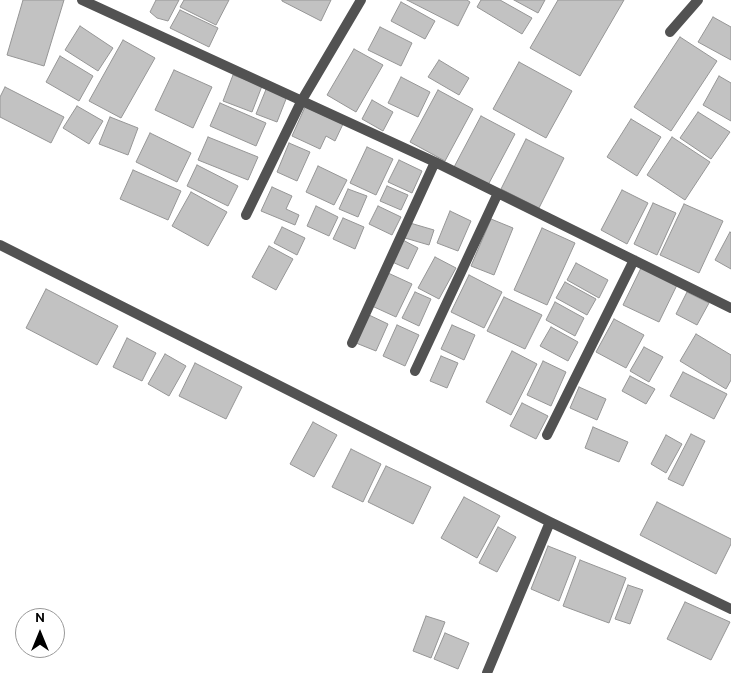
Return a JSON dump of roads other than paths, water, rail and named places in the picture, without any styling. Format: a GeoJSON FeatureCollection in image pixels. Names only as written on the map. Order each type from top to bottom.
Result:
{"type":"FeatureCollection","features":[{"type":"Feature","properties":{"kind":"street"},"geometry":{"type":"LineString","coordinates":[[82,0],[435,162],[731,308]]}},
{"type":"Feature","properties":{"kind":"street"},"geometry":{"type":"LineString","coordinates":[[246,215],[302,100],[361,0]]}},
{"type":"Feature","properties":{"kind":"street"},"geometry":{"type":"LineString","coordinates":[[670,32],[698,0]]}},
{"type":"Feature","properties":{"kind":"street"},"geometry":{"type":"LineString","coordinates":[[352,343],[435,162]]}},
{"type":"Feature","properties":{"kind":"street"},"geometry":{"type":"LineString","coordinates":[[415,371],[498,193]]}},
{"type":"Feature","properties":{"kind":"street"},"geometry":{"type":"LineString","coordinates":[[0,245],[550,522],[731,609]]}},
{"type":"Feature","properties":{"kind":"street"},"geometry":{"type":"LineString","coordinates":[[547,435],[634,260]]}},
{"type":"Feature","properties":{"kind":"street"},"geometry":{"type":"LineString","coordinates":[[486,673],[550,522]]}}]}
